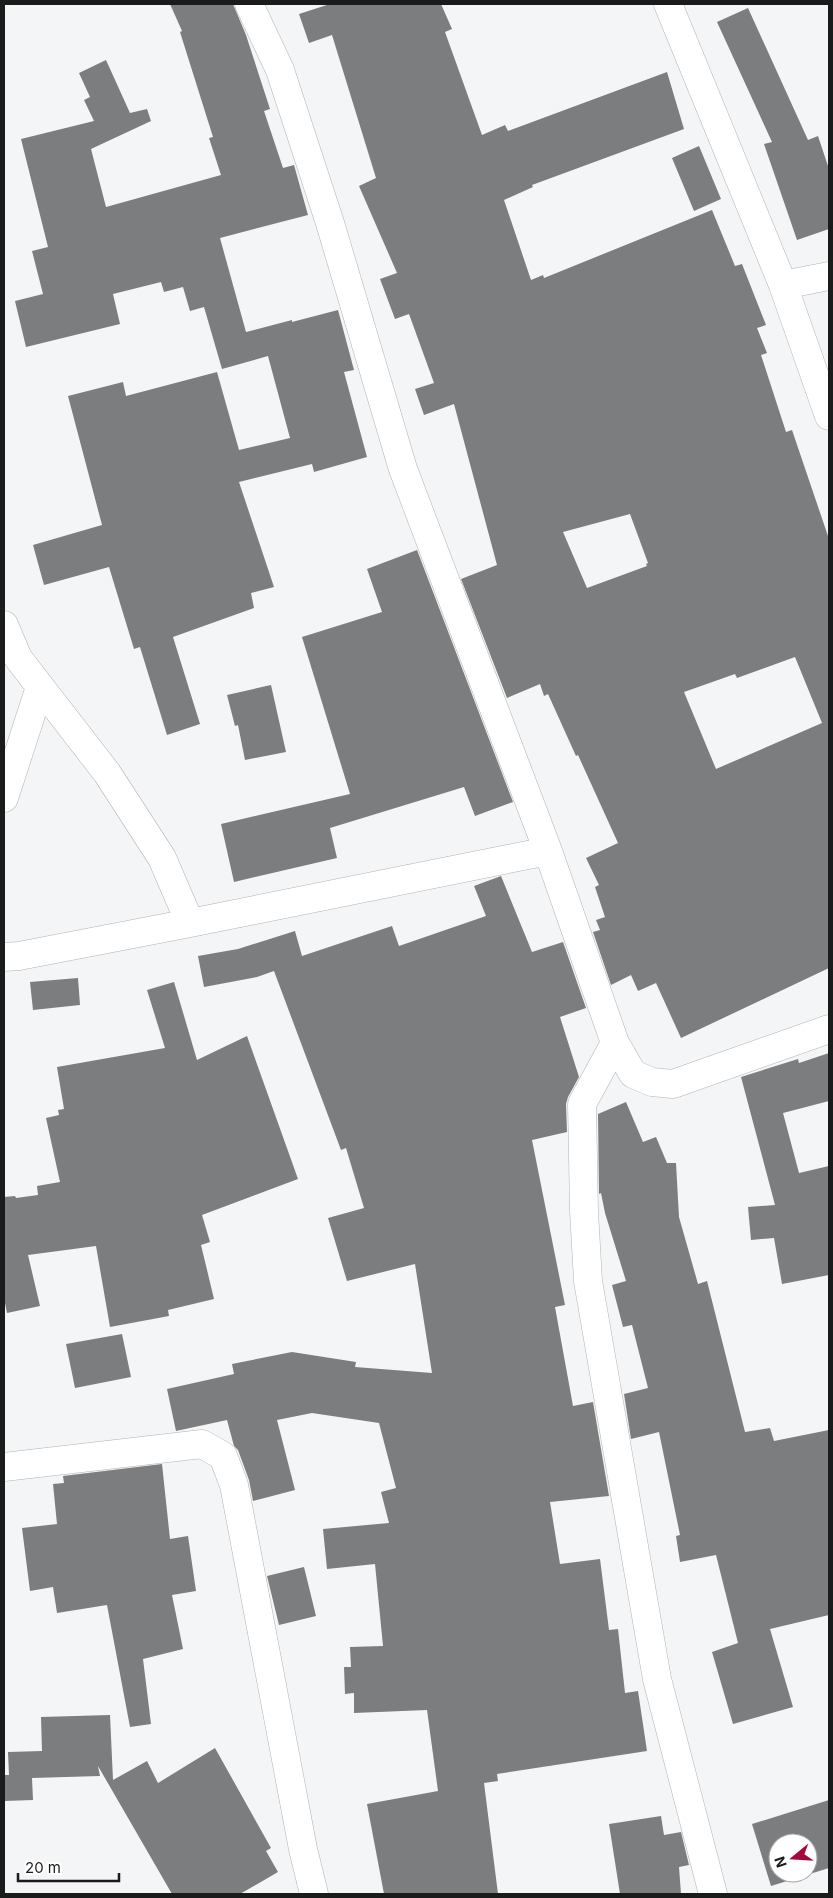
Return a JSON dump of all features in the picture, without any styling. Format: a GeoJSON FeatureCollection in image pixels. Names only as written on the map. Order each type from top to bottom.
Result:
{"type":"FeatureCollection","features":[{"type":"Feature","properties":{"kind":"street"},"geometry":{"type":"LineString","coordinates":[[250,4],[280,70],[330,223],[403,469],[548,851],[615,1043],[633,1074],[652,1082],[673,1084],[829,1029]]}},
{"type":"Feature","properties":{"kind":"street"},"geometry":{"type":"LineString","coordinates":[[668,4],[783,285],[829,416]]}},
{"type":"Feature","properties":{"kind":"street"},"geometry":{"type":"LineString","coordinates":[[783,285],[829,276]]}},
{"type":"Feature","properties":{"kind":"street"},"geometry":{"type":"LineString","coordinates":[[4,625],[18,658],[107,773],[162,858],[190,923]]}},
{"type":"Feature","properties":{"kind":"street"},"geometry":{"type":"LineString","coordinates":[[4,798],[40,687]]}},
{"type":"Feature","properties":{"kind":"street"},"geometry":{"type":"LineString","coordinates":[[4,957],[19,956],[190,923],[548,851]]}},
{"type":"Feature","properties":{"kind":"street"},"geometry":{"type":"LineString","coordinates":[[615,1043],[582,1104],[584,1211],[588,1282],[657,1679],[713,1894]]}},
{"type":"Feature","properties":{"kind":"street"},"geometry":{"type":"LineString","coordinates":[[4,1467],[202,1444],[223,1456],[234,1485],[303,1849],[314,1894]]}},
{"type":"Feature","properties":{"kind":"building"},"geometry":{"type":"Polygon","coordinates":[[[170,4],[233,4],[246,35],[270,109],[264,111],[283,168],[294,165],[308,215],[220,238],[246,332],[338,310],[354,370],[344,372],[367,457],[314,472],[312,464],[239,482],[274,587],[251,593],[254,608],[173,637],[200,724],[167,735],[140,647],[134,649],[109,567],[44,585],[33,545],[102,525],[68,396],[123,382],[126,396],[217,372],[239,450],[290,438],[268,356],[222,369],[204,307],[190,311],[183,287],[164,292],[161,282],[113,294],[120,324],[26,347],[15,301],[43,294],[32,251],[48,247],[21,139],[94,121],[84,100],[90,97],[79,73],[106,60],[130,113],[147,109],[151,121],[91,149],[106,207],[221,175],[209,138],[213,137],[180,32],[182,31],[170,4]]]}},
{"type":"Feature","properties":{"kind":"building"},"geometry":{"type":"Polygon","coordinates":[[[330,4],[441,4],[452,29],[445,32],[482,135],[505,125],[508,131],[667,72],[684,129],[532,185],[533,187],[504,200],[531,280],[543,275],[544,278],[712,210],[735,266],[742,264],[766,325],[757,328],[767,353],[761,355],[786,432],[792,430],[829,539],[829,968],[681,1038],[656,983],[638,991],[631,975],[611,985],[593,932],[600,930],[596,920],[605,917],[595,887],[599,885],[586,858],[618,843],[548,694],[544,696],[540,684],[507,698],[461,579],[497,565],[454,404],[424,415],[415,389],[434,383],[409,314],[395,319],[380,279],[397,273],[359,186],[376,178],[332,35],[309,43],[299,14],[330,4]],[[630,514],[563,532],[587,588],[647,566],[646,564],[648,563],[630,514]],[[795,657],[737,678],[735,674],[684,692],[716,769],[822,723],[795,657]]]}},
{"type":"Feature","properties":{"kind":"building"},"geometry":{"type":"Polygon","coordinates":[[[748,8],[808,140],[818,136],[829,169],[829,229],[797,240],[764,144],[772,142],[717,22],[748,8]]]}},
{"type":"Feature","properties":{"kind":"building"},"geometry":{"type":"Polygon","coordinates":[[[699,146],[721,199],[694,211],[672,158],[699,146]]]}},
{"type":"Feature","properties":{"kind":"building"},"geometry":{"type":"Polygon","coordinates":[[[417,550],[513,802],[475,816],[464,787],[330,828],[337,858],[234,882],[221,824],[350,794],[302,637],[382,612],[367,569],[417,550]]]}},
{"type":"Feature","properties":{"kind":"building"},"geometry":{"type":"Polygon","coordinates":[[[271,685],[286,752],[245,760],[238,725],[235,726],[227,695],[271,685]]]}},
{"type":"Feature","properties":{"kind":"building"},"geometry":{"type":"Polygon","coordinates":[[[501,876],[532,952],[563,942],[586,1008],[560,1017],[579,1077],[566,1104],[567,1132],[532,1140],[565,1305],[555,1307],[573,1406],[593,1402],[609,1496],[550,1502],[560,1564],[600,1559],[609,1630],[618,1629],[625,1693],[638,1691],[647,1751],[497,1774],[498,1781],[484,1783],[498,1894],[384,1894],[367,1804],[438,1791],[427,1710],[354,1713],[354,1693],[345,1694],[344,1667],[351,1667],[350,1647],[383,1646],[375,1564],[327,1569],[323,1529],[389,1523],[381,1492],[396,1488],[379,1423],[312,1413],[277,1420],[295,1490],[253,1501],[249,1480],[238,1450],[234,1446],[227,1420],[176,1431],[167,1389],[234,1374],[232,1364],[292,1352],[356,1362],[355,1367],[432,1373],[415,1264],[347,1281],[328,1218],[364,1208],[346,1148],[341,1150],[274,971],[257,977],[204,987],[198,956],[238,949],[295,931],[302,956],[392,926],[399,946],[486,916],[474,886],[501,876]]]}},
{"type":"Feature","properties":{"kind":"building"},"geometry":{"type":"Polygon","coordinates":[[[78,978],[80,1005],[33,1010],[30,982],[78,978]]]}},
{"type":"Feature","properties":{"kind":"building"},"geometry":{"type":"Polygon","coordinates":[[[174,982],[197,1060],[247,1036],[298,1179],[202,1215],[210,1242],[201,1245],[214,1299],[168,1310],[169,1316],[110,1327],[96,1246],[28,1255],[40,1306],[7,1313],[4,1298],[4,1197],[15,1196],[16,1198],[38,1195],[37,1186],[60,1182],[46,1118],[59,1115],[58,1110],[64,1109],[57,1067],[165,1048],[147,990],[174,982]]]}},
{"type":"Feature","properties":{"kind":"building"},"geometry":{"type":"Polygon","coordinates":[[[829,1053],[829,1101],[783,1113],[799,1173],[829,1166],[829,1275],[782,1284],[774,1238],[751,1240],[748,1207],[775,1205],[741,1077],[798,1059],[799,1063],[829,1053]]]}},
{"type":"Feature","properties":{"kind":"building"},"geometry":{"type":"Polygon","coordinates":[[[626,1102],[643,1142],[656,1137],[667,1163],[676,1163],[679,1217],[698,1284],[707,1281],[745,1432],[770,1428],[774,1441],[829,1430],[829,1615],[770,1629],[793,1707],[733,1724],[712,1652],[738,1643],[716,1555],[680,1562],[676,1536],[680,1535],[659,1432],[631,1439],[624,1394],[648,1388],[632,1325],[623,1327],[612,1285],[626,1281],[605,1213],[601,1193],[599,1194],[598,1114],[626,1102]]]}},
{"type":"Feature","properties":{"kind":"building"},"geometry":{"type":"Polygon","coordinates":[[[122,1334],[131,1377],[75,1388],[66,1344],[122,1334]]]}},
{"type":"Feature","properties":{"kind":"building"},"geometry":{"type":"Polygon","coordinates":[[[162,1464],[170,1539],[188,1536],[196,1591],[172,1595],[183,1649],[143,1659],[151,1724],[130,1727],[107,1605],[57,1613],[53,1587],[30,1591],[22,1528],[57,1524],[53,1484],[64,1483],[63,1476],[162,1464]]]}},
{"type":"Feature","properties":{"kind":"building"},"geometry":{"type":"Polygon","coordinates":[[[304,1567],[316,1616],[279,1625],[267,1576],[304,1567]]]}},
{"type":"Feature","properties":{"kind":"building"},"geometry":{"type":"Polygon","coordinates":[[[110,1715],[113,1780],[147,1761],[158,1783],[215,1748],[271,1848],[266,1851],[278,1872],[240,1894],[172,1894],[98,1766],[100,1776],[32,1778],[33,1800],[4,1801],[4,1775],[9,1775],[8,1752],[42,1751],[41,1717],[110,1715]]]}},
{"type":"Feature","properties":{"kind":"building"},"geometry":{"type":"Polygon","coordinates":[[[829,1800],[829,1868],[818,1871],[818,1833],[768,1833],[768,1876],[752,1824],[829,1800]]]}},
{"type":"Feature","properties":{"kind":"building"},"geometry":{"type":"Polygon","coordinates":[[[661,1816],[664,1835],[681,1832],[689,1865],[679,1867],[681,1894],[620,1894],[609,1824],[661,1816]]]}},
{"type":"Feature","properties":{"kind":"building"},"geometry":{"type":"Polygon","coordinates":[[[770,1883],[781,1883],[771,1886],[770,1883]]]}}]}
